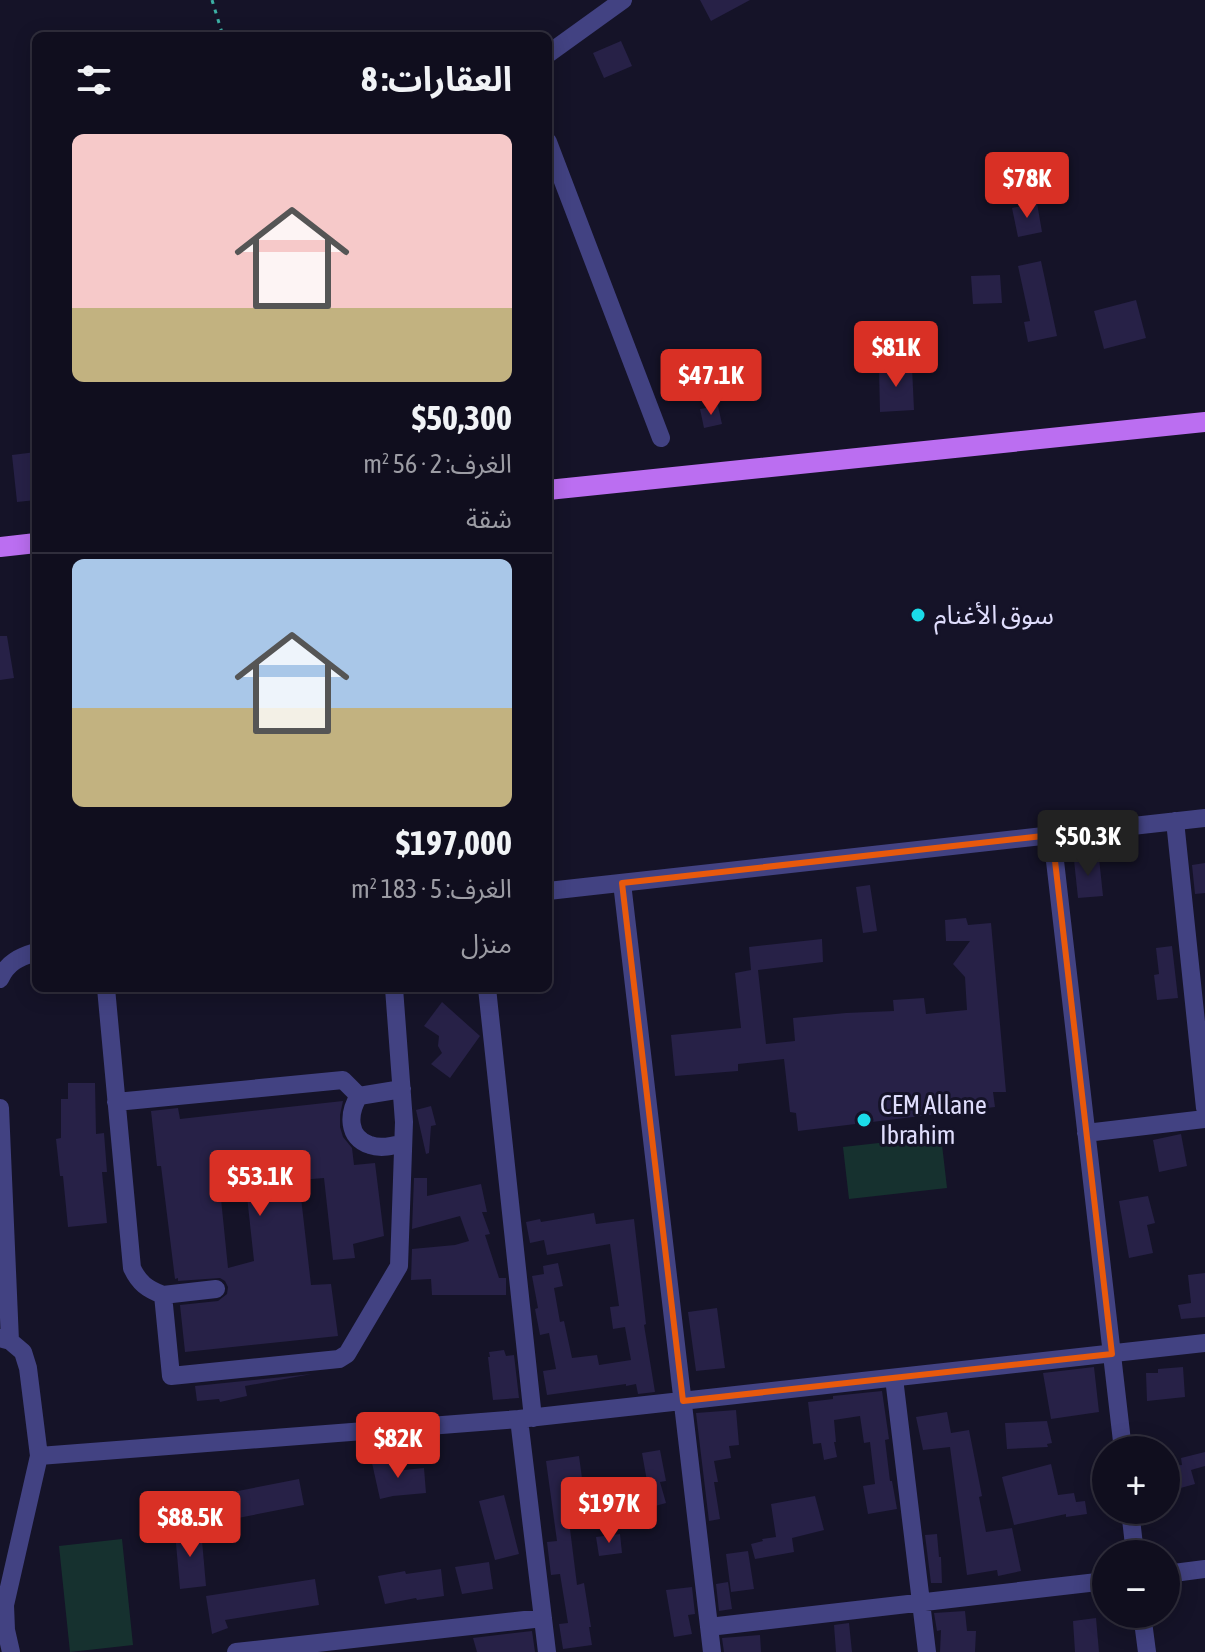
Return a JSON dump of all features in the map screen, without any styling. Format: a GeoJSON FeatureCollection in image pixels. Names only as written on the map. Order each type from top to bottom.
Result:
{"type":"FeatureCollection","features":[{"type":"Feature","properties":{"kind":"main road"},"geometry":{"type":"LineString","coordinates":[[552,490],[1205,422]]}},
{"type":"Feature","properties":{"kind":"main road"},"geometry":{"type":"LineString","coordinates":[[0,547],[32,543]]}},
{"type":"Feature","properties":{"kind":"street"},"geometry":{"type":"LineString","coordinates":[[552,51],[623,0]]}},
{"type":"Feature","properties":{"kind":"street"},"geometry":{"type":"LineString","coordinates":[[552,152],[661,438]]}},
{"type":"Feature","properties":{"kind":"street"},"geometry":{"type":"LineString","coordinates":[[552,891],[1205,818]]}},
{"type":"Feature","properties":{"kind":"street"},"geometry":{"type":"LineString","coordinates":[[1175,821],[1205,1108]]}},
{"type":"Feature","properties":{"kind":"street"},"geometry":{"type":"LineString","coordinates":[[1052,835],[1121,1436]]}},
{"type":"Feature","properties":{"kind":"street"},"geometry":{"type":"LineString","coordinates":[[622,883],[712,1652]]}},
{"type":"Feature","properties":{"kind":"street"},"geometry":{"type":"LineString","coordinates":[[3,968],[32,953]]}},
{"type":"Feature","properties":{"kind":"street"},"geometry":{"type":"LineString","coordinates":[[106,992],[132,1268],[148,1290],[163,1295],[216,1289]]}},
{"type":"Feature","properties":{"kind":"street"},"geometry":{"type":"LineString","coordinates":[[163,1295],[171,1376],[339,1359],[347,1354],[399,1266],[404,1122],[394,992]]}},
{"type":"Feature","properties":{"kind":"street"},"geometry":{"type":"LineString","coordinates":[[487,992],[547,1652]]}},
{"type":"Feature","properties":{"kind":"street"},"geometry":{"type":"LineString","coordinates":[[116,1102],[343,1080],[359,1096]]}},
{"type":"Feature","properties":{"kind":"street"},"geometry":{"type":"LineString","coordinates":[[402,1089],[359,1096],[353,1105],[350,1121],[356,1136],[369,1145],[386,1147],[403,1143]]}},
{"type":"Feature","properties":{"kind":"street"},"geometry":{"type":"LineString","coordinates":[[0,1108],[5,1339],[23,1352],[28,1368],[39,1456],[5,1605],[11,1652]]}},
{"type":"Feature","properties":{"kind":"street"},"geometry":{"type":"LineString","coordinates":[[1086,1133],[1205,1119]]}},
{"type":"Feature","properties":{"kind":"street"},"geometry":{"type":"LineString","coordinates":[[39,1456],[526,1418],[1205,1343]]}},
{"type":"Feature","properties":{"kind":"street"},"geometry":{"type":"LineString","coordinates":[[894,1378],[927,1652]]}},
{"type":"Feature","properties":{"kind":"street"},"geometry":{"type":"LineString","coordinates":[[1180,1572],[1205,1569]]}},
{"type":"Feature","properties":{"kind":"street"},"geometry":{"type":"LineString","coordinates":[[709,1627],[1092,1583]]}},
{"type":"Feature","properties":{"kind":"street"},"geometry":{"type":"LineString","coordinates":[[236,1652],[543,1618]]}},
{"type":"Feature","properties":{"kind":"street"},"geometry":{"type":"LineString","coordinates":[[1144,1628],[1147,1652]]}},
{"type":"Feature","properties":{"kind":"path"},"geometry":{"type":"LineString","coordinates":[[212,0],[222,32]]}},
{"type":"Feature","properties":{"kind":"highlighted area"},"geometry":{"type":"Polygon","coordinates":[[[1052,835],[1112,1354],[683,1401],[622,883],[1052,835]]]}},
{"type":"Feature","properties":{"kind":"green space"},"geometry":{"type":"Polygon","coordinates":[[[941,1136],[947,1188],[849,1199],[843,1147],[941,1136]]]}},
{"type":"Feature","properties":{"kind":"green space"},"geometry":{"type":"Polygon","coordinates":[[[122,1539],[133,1645],[70,1652],[59,1546],[122,1539]]]}},
{"type":"Feature","properties":{"kind":"building"},"geometry":{"type":"Polygon","coordinates":[[[700,0],[750,0],[711,21],[700,0]]]}},
{"type":"Feature","properties":{"kind":"building"},"geometry":{"type":"Polygon","coordinates":[[[621,41],[632,66],[604,78],[593,53],[621,41]]]}},
{"type":"Feature","properties":{"kind":"building"},"geometry":{"type":"Polygon","coordinates":[[[1037,203],[1042,232],[1018,237],[1012,208],[1037,203]]]}},
{"type":"Feature","properties":{"kind":"building"},"geometry":{"type":"Polygon","coordinates":[[[1041,261],[1057,336],[1028,342],[1024,322],[1030,321],[1018,266],[1041,261]]]}},
{"type":"Feature","properties":{"kind":"building"},"geometry":{"type":"Polygon","coordinates":[[[1000,275],[1002,303],[973,304],[971,276],[1000,275]]]}},
{"type":"Feature","properties":{"kind":"building"},"geometry":{"type":"Polygon","coordinates":[[[1136,300],[1146,338],[1104,349],[1094,311],[1136,300]]]}},
{"type":"Feature","properties":{"kind":"building"},"geometry":{"type":"Polygon","coordinates":[[[912,367],[914,410],[880,412],[879,368],[912,367]]]}},
{"type":"Feature","properties":{"kind":"building"},"geometry":{"type":"Polygon","coordinates":[[[718,406],[722,424],[704,428],[700,409],[718,406]]]}},
{"type":"Feature","properties":{"kind":"building"},"geometry":{"type":"Polygon","coordinates":[[[32,452],[32,500],[17,502],[12,455],[32,452]]]}},
{"type":"Feature","properties":{"kind":"building"},"geometry":{"type":"Polygon","coordinates":[[[0,636],[7,636],[14,678],[0,680],[0,636]]]}},
{"type":"Feature","properties":{"kind":"building"},"geometry":{"type":"Polygon","coordinates":[[[1099,858],[1103,896],[1078,898],[1074,860],[1099,858]]]}},
{"type":"Feature","properties":{"kind":"building"},"geometry":{"type":"Polygon","coordinates":[[[1205,863],[1205,893],[1195,894],[1192,865],[1205,863]]]}},
{"type":"Feature","properties":{"kind":"building"},"geometry":{"type":"Polygon","coordinates":[[[870,885],[877,931],[863,933],[856,887],[870,885]]]}},
{"type":"Feature","properties":{"kind":"building"},"geometry":{"type":"Polygon","coordinates":[[[966,918],[968,925],[991,923],[1006,1092],[993,1092],[995,1107],[798,1131],[796,1113],[790,1112],[784,1059],[738,1064],[738,1071],[675,1076],[671,1035],[741,1028],[735,973],[751,970],[749,947],[822,939],[823,962],[758,970],[766,1044],[795,1041],[793,1018],[894,1011],[893,1000],[924,998],[926,1014],[967,1010],[965,977],[953,964],[970,941],[946,941],[945,920],[966,918]]]}},
{"type":"Feature","properties":{"kind":"building"},"geometry":{"type":"Polygon","coordinates":[[[1172,946],[1178,998],[1157,1000],[1154,975],[1159,974],[1156,948],[1172,946]]]}},
{"type":"Feature","properties":{"kind":"building"},"geometry":{"type":"Polygon","coordinates":[[[442,1002],[480,1036],[450,1078],[431,1064],[442,1053],[438,1046],[439,1036],[424,1026],[442,1002]]]}},
{"type":"Feature","properties":{"kind":"building"},"geometry":{"type":"Polygon","coordinates":[[[68,1083],[95,1083],[96,1134],[104,1133],[107,1172],[102,1172],[107,1223],[68,1227],[56,1139],[61,1138],[61,1099],[68,1099],[68,1083]]]}},
{"type":"Feature","properties":{"kind":"building"},"geometry":{"type":"Polygon","coordinates":[[[343,1101],[340,1127],[352,1148],[354,1165],[375,1163],[384,1236],[353,1244],[355,1258],[333,1260],[324,1178],[299,1180],[311,1285],[331,1284],[338,1336],[185,1352],[180,1305],[218,1301],[227,1294],[228,1287],[220,1278],[175,1279],[151,1111],[178,1108],[180,1119],[343,1101]],[[246,1187],[220,1189],[228,1268],[254,1261],[246,1187]]]}},
{"type":"Feature","properties":{"kind":"building"},"geometry":{"type":"Polygon","coordinates":[[[431,1106],[436,1125],[431,1126],[429,1153],[426,1154],[416,1110],[431,1106]]]}},
{"type":"Feature","properties":{"kind":"building"},"geometry":{"type":"Polygon","coordinates":[[[1181,1134],[1187,1166],[1159,1172],[1153,1140],[1181,1134]]]}},
{"type":"Feature","properties":{"kind":"building"},"geometry":{"type":"Polygon","coordinates":[[[414,1178],[427,1178],[427,1196],[481,1184],[487,1212],[482,1212],[490,1234],[485,1235],[499,1278],[506,1278],[506,1295],[432,1295],[431,1279],[411,1280],[412,1249],[469,1241],[460,1216],[412,1229],[414,1178]]]}},
{"type":"Feature","properties":{"kind":"building"},"geometry":{"type":"Polygon","coordinates":[[[1148,1196],[1155,1223],[1147,1225],[1153,1253],[1129,1258],[1119,1201],[1148,1196]]]}},
{"type":"Feature","properties":{"kind":"building"},"geometry":{"type":"Polygon","coordinates":[[[594,1213],[596,1224],[634,1219],[644,1325],[655,1392],[638,1394],[636,1384],[626,1384],[547,1395],[543,1371],[556,1369],[549,1333],[540,1335],[532,1276],[544,1274],[543,1266],[558,1263],[563,1286],[554,1288],[560,1322],[564,1321],[572,1358],[597,1355],[599,1365],[631,1360],[625,1327],[613,1329],[610,1307],[619,1306],[610,1244],[547,1255],[544,1240],[530,1243],[526,1222],[594,1213]]]}},
{"type":"Feature","properties":{"kind":"building"},"geometry":{"type":"Polygon","coordinates":[[[1205,1273],[1205,1317],[1181,1319],[1178,1305],[1191,1303],[1188,1275],[1205,1273]]]}},
{"type":"Feature","properties":{"kind":"building"},"geometry":{"type":"Polygon","coordinates":[[[717,1308],[725,1368],[696,1371],[688,1312],[717,1308]]]}},
{"type":"Feature","properties":{"kind":"building"},"geometry":{"type":"Polygon","coordinates":[[[504,1350],[506,1356],[514,1355],[519,1398],[493,1400],[489,1352],[504,1350]]]}},
{"type":"Feature","properties":{"kind":"building"},"geometry":{"type":"Polygon","coordinates":[[[1094,1367],[1099,1412],[1051,1419],[1043,1373],[1094,1367]]]}},
{"type":"Feature","properties":{"kind":"building"},"geometry":{"type":"Polygon","coordinates":[[[1183,1367],[1185,1397],[1147,1401],[1146,1373],[1183,1367]]]}},
{"type":"Feature","properties":{"kind":"building"},"geometry":{"type":"Polygon","coordinates":[[[312,1374],[245,1386],[247,1396],[220,1402],[219,1399],[197,1401],[195,1386],[312,1374]]]}},
{"type":"Feature","properties":{"kind":"building"},"geometry":{"type":"Polygon","coordinates":[[[882,1391],[889,1439],[885,1440],[890,1481],[897,1509],[868,1514],[863,1486],[875,1484],[870,1442],[864,1443],[860,1416],[834,1420],[837,1457],[824,1460],[821,1443],[813,1444],[808,1402],[882,1391]]]}},
{"type":"Feature","properties":{"kind":"building"},"geometry":{"type":"Polygon","coordinates":[[[736,1410],[739,1445],[729,1446],[731,1458],[714,1461],[720,1519],[709,1521],[696,1413],[736,1410]]]}},
{"type":"Feature","properties":{"kind":"building"},"geometry":{"type":"Polygon","coordinates":[[[947,1412],[951,1433],[969,1430],[986,1532],[1012,1528],[1021,1571],[998,1576],[997,1570],[967,1575],[950,1447],[923,1450],[916,1417],[947,1412]]]}},
{"type":"Feature","properties":{"kind":"building"},"geometry":{"type":"Polygon","coordinates":[[[1047,1421],[1052,1443],[1047,1444],[1048,1447],[1007,1449],[1005,1423],[1047,1421]]]}},
{"type":"Feature","properties":{"kind":"building"},"geometry":{"type":"Polygon","coordinates":[[[660,1450],[666,1481],[660,1482],[666,1503],[648,1508],[643,1488],[648,1487],[642,1453],[660,1450]]]}},
{"type":"Feature","properties":{"kind":"building"},"geometry":{"type":"Polygon","coordinates":[[[1205,1452],[1205,1466],[1191,1470],[1195,1484],[1180,1488],[1182,1465],[1181,1458],[1205,1452]]]}},
{"type":"Feature","properties":{"kind":"building"},"geometry":{"type":"Polygon","coordinates":[[[579,1456],[584,1493],[574,1494],[577,1520],[569,1521],[577,1585],[584,1583],[592,1645],[563,1649],[559,1624],[568,1623],[560,1574],[551,1575],[547,1542],[557,1541],[546,1461],[579,1456]]]}},
{"type":"Feature","properties":{"kind":"building"},"geometry":{"type":"Polygon","coordinates":[[[391,1459],[394,1471],[424,1468],[426,1493],[380,1499],[372,1463],[391,1459]]]}},
{"type":"Feature","properties":{"kind":"building"},"geometry":{"type":"Polygon","coordinates":[[[1051,1464],[1058,1495],[1074,1493],[1076,1502],[1085,1501],[1087,1514],[1066,1517],[1066,1514],[1014,1525],[1002,1477],[1051,1464]]]}},
{"type":"Feature","properties":{"kind":"building"},"geometry":{"type":"Polygon","coordinates":[[[299,1479],[304,1505],[202,1525],[197,1499],[299,1479]]]}},
{"type":"Feature","properties":{"kind":"building"},"geometry":{"type":"Polygon","coordinates":[[[504,1495],[519,1554],[495,1560],[479,1501],[504,1495]]]}},
{"type":"Feature","properties":{"kind":"building"},"geometry":{"type":"Polygon","coordinates":[[[815,1496],[824,1530],[792,1538],[794,1552],[755,1559],[751,1544],[776,1537],[771,1504],[815,1496]]]}},
{"type":"Feature","properties":{"kind":"building"},"geometry":{"type":"Polygon","coordinates":[[[201,1529],[206,1586],[180,1589],[175,1532],[201,1529]]]}},
{"type":"Feature","properties":{"kind":"building"},"geometry":{"type":"Polygon","coordinates":[[[620,1534],[622,1553],[599,1556],[596,1537],[620,1534]]]}},
{"type":"Feature","properties":{"kind":"building"},"geometry":{"type":"Polygon","coordinates":[[[937,1534],[942,1583],[931,1583],[925,1535],[937,1534]]]}},
{"type":"Feature","properties":{"kind":"building"},"geometry":{"type":"Polygon","coordinates":[[[748,1551],[754,1589],[731,1592],[726,1554],[748,1551]]]}},
{"type":"Feature","properties":{"kind":"building"},"geometry":{"type":"Polygon","coordinates":[[[489,1562],[493,1589],[462,1594],[455,1567],[489,1562]]]}},
{"type":"Feature","properties":{"kind":"building"},"geometry":{"type":"Polygon","coordinates":[[[441,1569],[444,1596],[385,1604],[378,1576],[441,1569]]]}},
{"type":"Feature","properties":{"kind":"building"},"geometry":{"type":"Polygon","coordinates":[[[315,1579],[319,1605],[225,1620],[228,1628],[212,1634],[206,1596],[315,1579]]]}},
{"type":"Feature","properties":{"kind":"building"},"geometry":{"type":"Polygon","coordinates":[[[728,1582],[732,1609],[719,1611],[716,1584],[728,1582]]]}},
{"type":"Feature","properties":{"kind":"building"},"geometry":{"type":"Polygon","coordinates":[[[692,1587],[695,1614],[688,1615],[692,1634],[674,1637],[666,1590],[692,1587]]]}},
{"type":"Feature","properties":{"kind":"building"},"geometry":{"type":"Polygon","coordinates":[[[965,1611],[967,1631],[976,1631],[975,1652],[940,1652],[941,1630],[937,1631],[934,1613],[965,1611]]]}},
{"type":"Feature","properties":{"kind":"building"},"geometry":{"type":"Polygon","coordinates":[[[1092,1619],[1092,1628],[1097,1628],[1099,1652],[1075,1652],[1073,1621],[1092,1619]]]}},
{"type":"Feature","properties":{"kind":"building"},"geometry":{"type":"Polygon","coordinates":[[[849,1623],[852,1652],[836,1652],[834,1625],[849,1623]]]}},
{"type":"Feature","properties":{"kind":"building"},"geometry":{"type":"Polygon","coordinates":[[[532,1631],[535,1652],[477,1652],[473,1638],[532,1631]]]}},
{"type":"Feature","properties":{"kind":"building"},"geometry":{"type":"Polygon","coordinates":[[[760,1635],[761,1652],[724,1652],[722,1638],[760,1635]]]}},
{"type":"Feature","properties":{"kind":"place","name":"سوق الأغنام"},"geometry":{"type":"Point","coordinates":[918,615]}},
{"type":"Feature","properties":{"kind":"place","name":"CEM Allane Ibrahim"},"geometry":{"type":"Point","coordinates":[864,1120]}}]}
